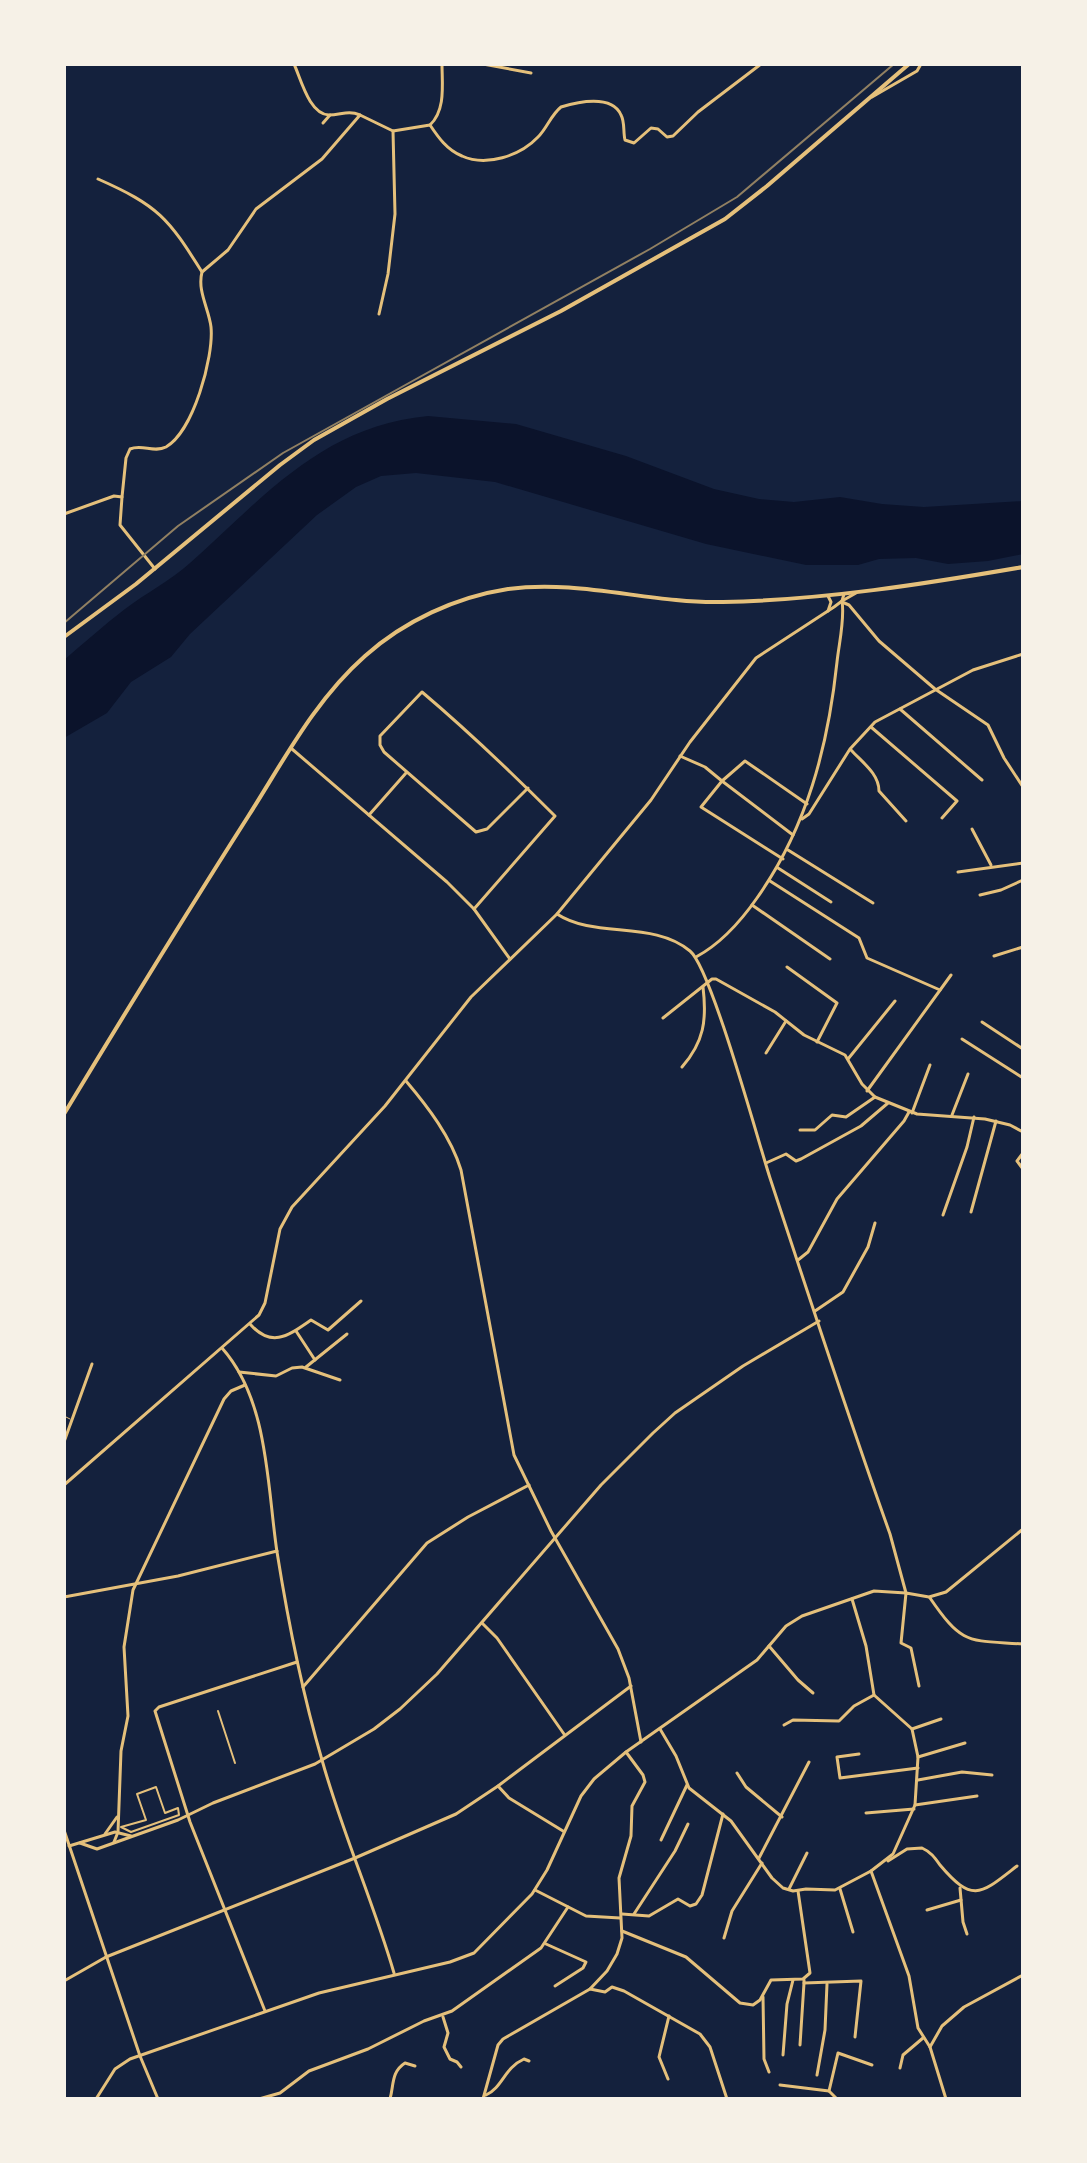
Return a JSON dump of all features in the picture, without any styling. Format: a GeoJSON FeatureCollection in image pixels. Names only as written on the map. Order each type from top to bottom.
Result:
{"type":"FeatureCollection","features":[{"type":"Feature","properties":{"kind":"main road"},"geometry":{"type":"LineString","coordinates":[[64,637],[155,569],[272,470],[314,440],[387,399],[561,311],[717,224],[767,186],[909,64]]}},
{"type":"Feature","properties":{"kind":"main road"},"geometry":{"type":"LineString","coordinates":[[64,1114],[304,725],[365,656],[407,626],[432,612],[507,589],[582,588],[617,594],[720,602],[863,590],[1023,567]]}},
{"type":"Feature","properties":{"kind":"street"},"geometry":{"type":"LineString","coordinates":[[294,64],[321,113],[330,115],[346,111],[393,131],[430,125],[435,120],[442,99],[442,64]]}},
{"type":"Feature","properties":{"kind":"street"},"geometry":{"type":"LineString","coordinates":[[483,64],[531,73]]}},
{"type":"Feature","properties":{"kind":"street"},"geometry":{"type":"LineString","coordinates":[[430,125],[455,152],[479,160],[520,151],[538,137],[556,110],[584,102],[606,103],[618,110],[623,121],[623,138],[627,143],[637,142],[651,128],[670,137],[761,64]]}},
{"type":"Feature","properties":{"kind":"street"},"geometry":{"type":"LineString","coordinates":[[871,96],[917,71],[921,64]]}},
{"type":"Feature","properties":{"kind":"street"},"geometry":{"type":"LineString","coordinates":[[323,123],[330,115]]}},
{"type":"Feature","properties":{"kind":"street"},"geometry":{"type":"LineString","coordinates":[[202,272],[228,250],[256,209],[322,159],[360,115]]}},
{"type":"Feature","properties":{"kind":"street"},"geometry":{"type":"LineString","coordinates":[[379,314],[388,274],[395,214],[393,131]]}},
{"type":"Feature","properties":{"kind":"street"},"geometry":{"type":"LineString","coordinates":[[98,179],[155,209],[181,236],[202,272],[201,288],[211,326],[204,385],[174,442],[162,449],[136,446],[130,449],[126,458],[120,525],[155,569]]}},
{"type":"Feature","properties":{"kind":"street"},"geometry":{"type":"LineString","coordinates":[[64,514],[114,496],[122,497]]}},
{"type":"Feature","properties":{"kind":"street"},"geometry":{"type":"LineString","coordinates":[[64,1485],[249,1324],[263,1308],[277,1239],[287,1213],[405,1081],[464,1005],[545,929],[651,800],[680,756],[756,658],[863,590]]}},
{"type":"Feature","properties":{"kind":"street"},"geometry":{"type":"LineString","coordinates":[[696,957],[723,937],[752,905],[778,868],[802,819],[827,732],[844,592]]}},
{"type":"Feature","properties":{"kind":"street"},"geometry":{"type":"LineString","coordinates":[[825,594],[831,600],[828,611]]}},
{"type":"Feature","properties":{"kind":"street"},"geometry":{"type":"LineString","coordinates":[[842,601],[849,605],[876,638],[935,689],[988,725],[1023,787]]}},
{"type":"Feature","properties":{"kind":"street"},"geometry":{"type":"LineString","coordinates":[[802,819],[816,805],[850,749],[870,726],[989,663],[1023,654]]}},
{"type":"Feature","properties":{"kind":"street"},"geometry":{"type":"LineString","coordinates":[[474,909],[555,816],[528,788],[422,692],[380,736],[384,752],[476,832],[487,829],[528,788]]}},
{"type":"Feature","properties":{"kind":"street"},"geometry":{"type":"LineString","coordinates":[[899,708],[982,780]]}},
{"type":"Feature","properties":{"kind":"street"},"geometry":{"type":"LineString","coordinates":[[870,726],[957,801],[942,818]]}},
{"type":"Feature","properties":{"kind":"street"},"geometry":{"type":"LineString","coordinates":[[291,748],[447,882],[474,909],[510,959]]}},
{"type":"Feature","properties":{"kind":"street"},"geometry":{"type":"LineString","coordinates":[[850,749],[876,776],[879,791],[906,821]]}},
{"type":"Feature","properties":{"kind":"street"},"geometry":{"type":"LineString","coordinates":[[680,756],[705,767],[794,836]]}},
{"type":"Feature","properties":{"kind":"street"},"geometry":{"type":"LineString","coordinates":[[783,859],[701,807],[722,781],[745,761],[807,804]]}},
{"type":"Feature","properties":{"kind":"street"},"geometry":{"type":"LineString","coordinates":[[369,815],[407,772]]}},
{"type":"Feature","properties":{"kind":"street"},"geometry":{"type":"LineString","coordinates":[[972,829],[991,867]]}},
{"type":"Feature","properties":{"kind":"street"},"geometry":{"type":"LineString","coordinates":[[788,850],[873,903]]}},
{"type":"Feature","properties":{"kind":"street"},"geometry":{"type":"LineString","coordinates":[[958,872],[1023,863]]}},
{"type":"Feature","properties":{"kind":"street"},"geometry":{"type":"LineString","coordinates":[[778,868],[831,902]]}},
{"type":"Feature","properties":{"kind":"street"},"geometry":{"type":"LineString","coordinates":[[769,880],[859,938],[867,958],[940,990]]}},
{"type":"Feature","properties":{"kind":"street"},"geometry":{"type":"LineString","coordinates":[[980,895],[1023,880]]}},
{"type":"Feature","properties":{"kind":"street"},"geometry":{"type":"LineString","coordinates":[[752,905],[830,959]]}},
{"type":"Feature","properties":{"kind":"street"},"geometry":{"type":"LineString","coordinates":[[557,914],[577,924],[661,938],[684,947],[696,957],[890,1534],[906,1593],[901,1643],[911,1648],[919,1686]]}},
{"type":"Feature","properties":{"kind":"street"},"geometry":{"type":"LineString","coordinates":[[994,956],[1023,947]]}},
{"type":"Feature","properties":{"kind":"street"},"geometry":{"type":"LineString","coordinates":[[787,967],[836,1002],[817,1042]]}},
{"type":"Feature","properties":{"kind":"street"},"geometry":{"type":"LineString","coordinates":[[867,1091],[951,975]]}},
{"type":"Feature","properties":{"kind":"street"},"geometry":{"type":"LineString","coordinates":[[663,1018],[716,979],[848,1059],[867,1091],[875,1097],[910,1112],[974,1117],[996,1121],[1023,1132]]}},
{"type":"Feature","properties":{"kind":"street"},"geometry":{"type":"LineString","coordinates":[[682,1067],[696,1050],[702,1035],[705,986]]}},
{"type":"Feature","properties":{"kind":"street"},"geometry":{"type":"LineString","coordinates":[[848,1059],[895,1001]]}},
{"type":"Feature","properties":{"kind":"street"},"geometry":{"type":"LineString","coordinates":[[766,1053],[786,1021]]}},
{"type":"Feature","properties":{"kind":"street"},"geometry":{"type":"LineString","coordinates":[[982,1022],[1023,1049]]}},
{"type":"Feature","properties":{"kind":"street"},"geometry":{"type":"LineString","coordinates":[[962,1039],[1023,1078]]}},
{"type":"Feature","properties":{"kind":"street"},"geometry":{"type":"LineString","coordinates":[[798,1260],[808,1252],[837,1199],[904,1121],[930,1065]]}},
{"type":"Feature","properties":{"kind":"street"},"geometry":{"type":"LineString","coordinates":[[951,1117],[968,1074]]}},
{"type":"Feature","properties":{"kind":"street"},"geometry":{"type":"LineString","coordinates":[[405,1081],[430,1111],[458,1161],[514,1455],[555,1539],[618,1649],[631,1686],[641,1742]]}},
{"type":"Feature","properties":{"kind":"street"},"geometry":{"type":"LineString","coordinates":[[800,1130],[815,1130],[832,1115],[846,1117],[875,1097]]}},
{"type":"Feature","properties":{"kind":"street"},"geometry":{"type":"LineString","coordinates":[[766,1163],[786,1154],[796,1161],[801,1159],[861,1126],[888,1103]]}},
{"type":"Feature","properties":{"kind":"street"},"geometry":{"type":"LineString","coordinates":[[943,1215],[974,1117]]}},
{"type":"Feature","properties":{"kind":"street"},"geometry":{"type":"LineString","coordinates":[[971,1212],[996,1121]]}},
{"type":"Feature","properties":{"kind":"street"},"geometry":{"type":"LineString","coordinates":[[1023,1153],[1017,1161],[1023,1169]]}},
{"type":"Feature","properties":{"kind":"street"},"geometry":{"type":"LineString","coordinates":[[815,1311],[843,1292],[868,1247],[875,1223]]}},
{"type":"Feature","properties":{"kind":"street"},"geometry":{"type":"LineString","coordinates":[[249,1324],[258,1333],[277,1338],[287,1337],[311,1320],[317,1321],[324,1329],[330,1329],[361,1301]]}},
{"type":"Feature","properties":{"kind":"street"},"geometry":{"type":"LineString","coordinates":[[80,1843],[93,1849],[131,1836],[322,1761],[353,1744],[400,1709],[437,1674],[601,1485],[675,1413],[743,1366],[819,1321]]}},
{"type":"Feature","properties":{"kind":"street"},"geometry":{"type":"LineString","coordinates":[[296,1331],[315,1360]]}},
{"type":"Feature","properties":{"kind":"street"},"geometry":{"type":"LineString","coordinates":[[305,1367],[347,1334]]}},
{"type":"Feature","properties":{"kind":"street"},"geometry":{"type":"LineString","coordinates":[[222,1348],[245,1385],[259,1434],[297,1662],[322,1761],[394,1974]]}},
{"type":"Feature","properties":{"kind":"street"},"geometry":{"type":"LineString","coordinates":[[64,1442],[92,1364]]}},
{"type":"Feature","properties":{"kind":"street"},"geometry":{"type":"LineString","coordinates":[[239,1372],[276,1376],[292,1368],[305,1367],[340,1380]]}},
{"type":"Feature","properties":{"kind":"street"},"geometry":{"type":"LineString","coordinates":[[114,1842],[118,1832],[121,1751],[128,1716],[124,1647],[134,1585],[224,1399],[231,1391],[245,1385]]}},
{"type":"Feature","properties":{"kind":"street"},"geometry":{"type":"LineString","coordinates":[[303,1687],[427,1543],[529,1485]]}},
{"type":"Feature","properties":{"kind":"street"},"geometry":{"type":"LineString","coordinates":[[96,2099],[115,2069],[140,2056],[319,1993],[450,1962],[474,1953],[535,1890],[571,1813],[589,1785],[626,1752],[734,1673],[757,1660],[786,1626],[802,1616],[882,1590],[929,1597],[950,1589],[1023,1529]]}},
{"type":"Feature","properties":{"kind":"street"},"geometry":{"type":"LineString","coordinates":[[64,1597],[134,1585],[277,1551]]}},
{"type":"Feature","properties":{"kind":"street"},"geometry":{"type":"LineString","coordinates":[[929,1597],[961,1636],[973,1640],[1023,1644]]}},
{"type":"Feature","properties":{"kind":"street"},"geometry":{"type":"LineString","coordinates":[[851,1598],[866,1646],[874,1695],[912,1729],[918,1757],[914,1807],[895,1850],[884,1862]]}},
{"type":"Feature","properties":{"kind":"street"},"geometry":{"type":"LineString","coordinates":[[482,1623],[497,1638],[564,1734]]}},
{"type":"Feature","properties":{"kind":"street"},"geometry":{"type":"LineString","coordinates":[[769,1646],[813,1693]]}},
{"type":"Feature","properties":{"kind":"street"},"geometry":{"type":"LineString","coordinates":[[265,2011],[188,1814],[156,1710],[297,1662]]}},
{"type":"Feature","properties":{"kind":"street"},"geometry":{"type":"LineString","coordinates":[[64,1981],[106,1957],[355,1858],[456,1814],[631,1686]]}},
{"type":"Feature","properties":{"kind":"street"},"geometry":{"type":"LineString","coordinates":[[784,1725],[793,1720],[841,1720],[854,1706],[874,1695]]}},
{"type":"Feature","properties":{"kind":"street"},"geometry":{"type":"LineString","coordinates":[[218,1711],[235,1763]]}},
{"type":"Feature","properties":{"kind":"street"},"geometry":{"type":"LineString","coordinates":[[912,1729],[941,1719]]}},
{"type":"Feature","properties":{"kind":"street"},"geometry":{"type":"LineString","coordinates":[[660,1729],[679,1761],[687,1785],[695,1795],[723,1814],[777,1884],[788,1891],[839,1888],[907,1849],[925,1848],[960,1888],[967,1934]]}},
{"type":"Feature","properties":{"kind":"street"},"geometry":{"type":"LineString","coordinates":[[918,1757],[965,1743]]}},
{"type":"Feature","properties":{"kind":"street"},"geometry":{"type":"LineString","coordinates":[[484,2097],[498,2045],[503,2039],[590,1989],[607,1971],[617,1954],[622,1931],[619,1878],[631,1836],[632,1806],[645,1782],[626,1752]]}},
{"type":"Feature","properties":{"kind":"street"},"geometry":{"type":"LineString","coordinates":[[859,1754],[837,1757],[840,1778],[918,1768]]}},
{"type":"Feature","properties":{"kind":"street"},"geometry":{"type":"LineString","coordinates":[[724,1938],[732,1911],[761,1861],[809,1762]]}},
{"type":"Feature","properties":{"kind":"street"},"geometry":{"type":"LineString","coordinates":[[918,1780],[962,1772],[992,1775]]}},
{"type":"Feature","properties":{"kind":"street"},"geometry":{"type":"LineString","coordinates":[[737,1773],[746,1787],[782,1817]]}},
{"type":"Feature","properties":{"kind":"street"},"geometry":{"type":"LineString","coordinates":[[661,1840],[687,1785]]}},
{"type":"Feature","properties":{"kind":"street"},"geometry":{"type":"LineString","coordinates":[[498,1786],[509,1798],[563,1831]]}},
{"type":"Feature","properties":{"kind":"street"},"geometry":{"type":"LineString","coordinates":[[156,1787],[165,1813],[178,1808],[179,1814],[131,1832],[124,1830],[121,1827],[146,1820],[137,1794],[156,1787]]}},
{"type":"Feature","properties":{"kind":"street"},"geometry":{"type":"LineString","coordinates":[[866,1813],[977,1796]]}},
{"type":"Feature","properties":{"kind":"street"},"geometry":{"type":"LineString","coordinates":[[105,1834],[119,1813]]}},
{"type":"Feature","properties":{"kind":"street"},"geometry":{"type":"LineString","coordinates":[[535,1890],[586,1916],[649,1916],[678,1899],[692,1906],[700,1899],[723,1814]]}},
{"type":"Feature","properties":{"kind":"street"},"geometry":{"type":"LineString","coordinates":[[634,1914],[675,1851],[688,1824]]}},
{"type":"Feature","properties":{"kind":"street"},"geometry":{"type":"LineString","coordinates":[[64,1830],[67,1847],[140,2056],[158,2099]]}},
{"type":"Feature","properties":{"kind":"street"},"geometry":{"type":"LineString","coordinates":[[67,1847],[105,1834],[118,1832],[131,1836]]}},
{"type":"Feature","properties":{"kind":"street"},"geometry":{"type":"LineString","coordinates":[[788,1891],[807,1853]]}},
{"type":"Feature","properties":{"kind":"street"},"geometry":{"type":"LineString","coordinates":[[960,1888],[981,1892],[1017,1866]]}},
{"type":"Feature","properties":{"kind":"street"},"geometry":{"type":"LineString","coordinates":[[871,1871],[909,1976],[918,2028],[930,2047],[946,2099]]}},
{"type":"Feature","properties":{"kind":"street"},"geometry":{"type":"LineString","coordinates":[[839,1888],[853,1932]]}},
{"type":"Feature","properties":{"kind":"street"},"geometry":{"type":"LineString","coordinates":[[798,1891],[811,1970],[804,1981],[800,2045]]}},
{"type":"Feature","properties":{"kind":"street"},"geometry":{"type":"LineString","coordinates":[[927,1910],[961,1900]]}},
{"type":"Feature","properties":{"kind":"street"},"geometry":{"type":"LineString","coordinates":[[259,2099],[280,2093],[309,2071],[368,2049],[452,2011],[523,1963],[545,1944],[568,1907]]}},
{"type":"Feature","properties":{"kind":"street"},"geometry":{"type":"LineString","coordinates":[[622,1931],[686,1957],[743,2004],[753,2005],[763,1996],[771,1980],[861,1981],[855,2037]]}},
{"type":"Feature","properties":{"kind":"street"},"geometry":{"type":"LineString","coordinates":[[545,1944],[586,1962],[583,1968],[555,1986]]}},
{"type":"Feature","properties":{"kind":"street"},"geometry":{"type":"LineString","coordinates":[[930,2047],[942,2026],[964,2007],[1023,1975]]}},
{"type":"Feature","properties":{"kind":"street"},"geometry":{"type":"LineString","coordinates":[[783,2055],[787,2004],[793,1980]]}},
{"type":"Feature","properties":{"kind":"street"},"geometry":{"type":"LineString","coordinates":[[817,2075],[825,2030],[827,1983]]}},
{"type":"Feature","properties":{"kind":"street"},"geometry":{"type":"LineString","coordinates":[[590,1989],[605,1992],[612,1987],[624,1991],[693,2028],[706,2040],[727,2099]]}},
{"type":"Feature","properties":{"kind":"street"},"geometry":{"type":"LineString","coordinates":[[763,1996],[764,2059],[769,2072]]}},
{"type":"Feature","properties":{"kind":"street"},"geometry":{"type":"LineString","coordinates":[[442,2015],[448,2033],[444,2047],[450,2059],[461,2067]]}},
{"type":"Feature","properties":{"kind":"street"},"geometry":{"type":"LineString","coordinates":[[668,2079],[659,2057],[669,2016]]}},
{"type":"Feature","properties":{"kind":"street"},"geometry":{"type":"LineString","coordinates":[[900,2068],[903,2055],[923,2038]]}},
{"type":"Feature","properties":{"kind":"street"},"geometry":{"type":"LineString","coordinates":[[829,2091],[834,2059],[838,2053],[872,2065]]}},
{"type":"Feature","properties":{"kind":"street"},"geometry":{"type":"LineString","coordinates":[[484,2097],[495,2091],[513,2064],[524,2059],[529,2061]]}},
{"type":"Feature","properties":{"kind":"street"},"geometry":{"type":"LineString","coordinates":[[390,2099],[398,2069],[405,2063],[415,2066]]}},
{"type":"Feature","properties":{"kind":"street"},"geometry":{"type":"LineString","coordinates":[[780,2085],[829,2091],[837,2099]]}},
{"type":"Feature","properties":{"kind":"lane"},"geometry":{"type":"LineString","coordinates":[[64,1416],[72,1420]]}},
{"type":"Feature","properties":{"kind":"water"},"geometry":{"type":"Polygon","coordinates":[[[428,416],[516,424],[626,456],[714,489],[759,499],[794,502],[840,497],[924,507],[1023,501],[1023,554],[948,564],[916,558],[879,559],[858,565],[806,565],[706,544],[495,482],[416,473],[381,476],[356,487],[317,515],[190,634],[171,657],[131,682],[107,713],[64,738],[64,660],[125,609],[182,569],[297,468],[356,434],[390,422],[428,416]]]}},
{"type":"Feature","properties":{"kind":"railway"},"geometry":{"type":"LineString","coordinates":[[64,623],[178,526],[283,453],[650,249],[737,197],[894,64]]}}]}
